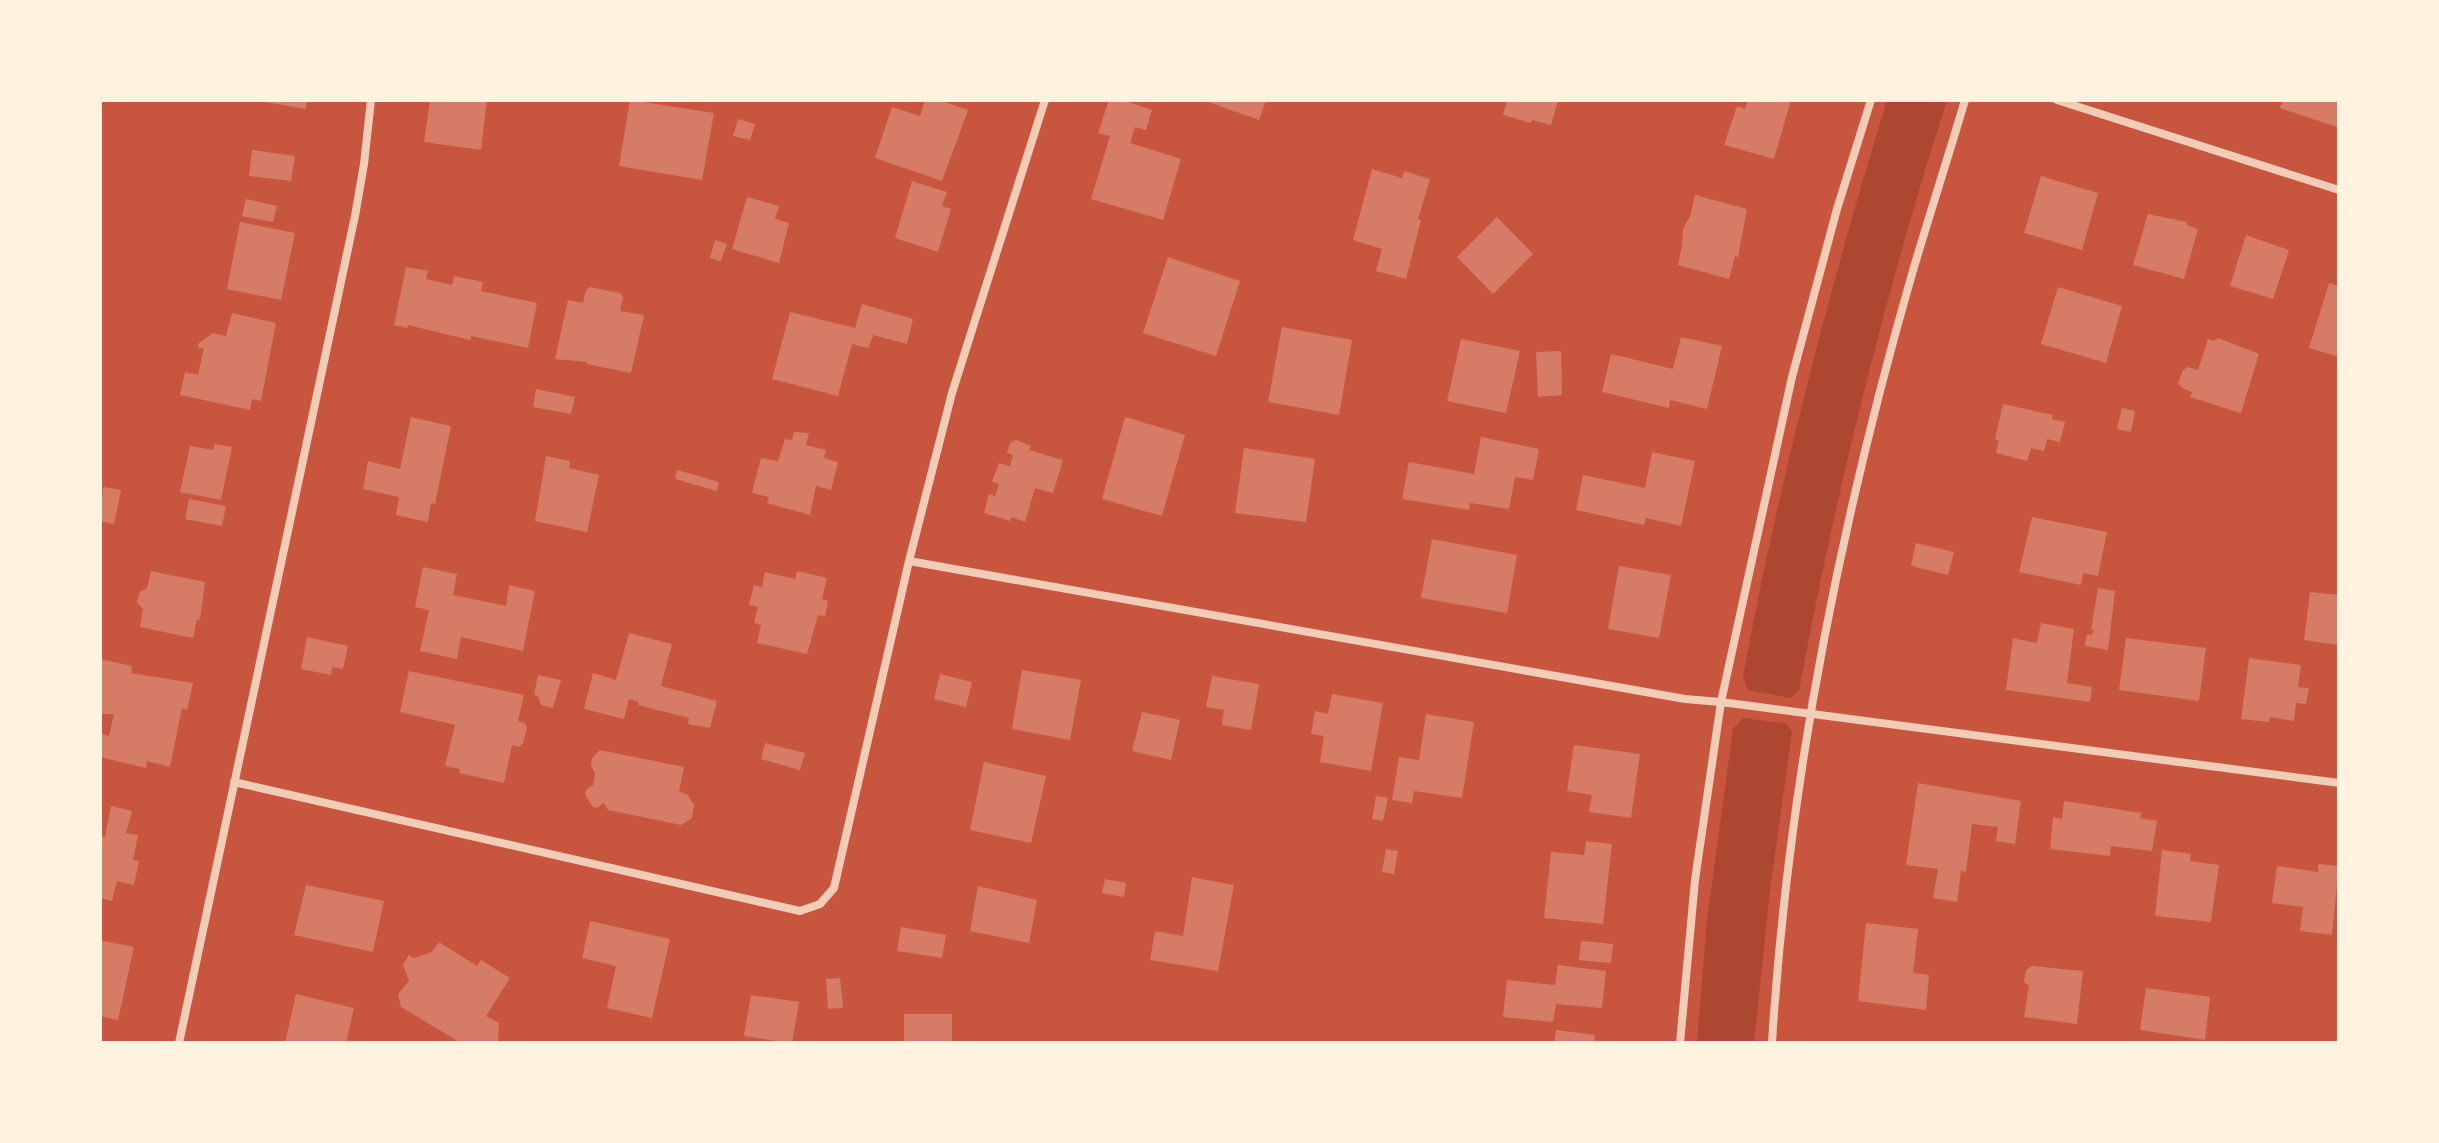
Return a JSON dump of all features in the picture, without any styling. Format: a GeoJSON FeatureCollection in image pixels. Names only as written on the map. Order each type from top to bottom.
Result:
{"type":"FeatureCollection","features":[{"type":"Feature","properties":{"kind":"street"},"geometry":{"type":"LineString","coordinates":[[179,1043],[355,216],[371,100]]}},
{"type":"Feature","properties":{"kind":"street"},"geometry":{"type":"LineString","coordinates":[[234,782],[800,911],[820,904],[834,888],[909,561],[952,393],[1045,100]]}},
{"type":"Feature","properties":{"kind":"street"},"geometry":{"type":"LineString","coordinates":[[1680,1043],[1695,880],[1721,702],[1792,377],[1837,209],[1871,100]]}},
{"type":"Feature","properties":{"kind":"street"},"geometry":{"type":"LineString","coordinates":[[1772,1043],[1785,895],[1811,715],[1837,581],[1912,275],[1965,100]]}},
{"type":"Feature","properties":{"kind":"street"},"geometry":{"type":"LineString","coordinates":[[2057,100],[2339,190]]}},
{"type":"Feature","properties":{"kind":"street"},"geometry":{"type":"LineString","coordinates":[[909,561],[1669,696],[2339,783]]}},
{"type":"Feature","properties":{"kind":"shaded area"},"geometry":{"type":"Polygon","coordinates":[[[1887,100],[1947,100],[1903,246],[1864,393],[1829,541],[1799,691],[1790,698],[1748,690],[1743,677],[1789,458],[1825,314],[1887,100]]]}},
{"type":"Feature","properties":{"kind":"shaded area"},"geometry":{"type":"Polygon","coordinates":[[[1743,718],[1787,724],[1792,732],[1770,890],[1754,1043],[1697,1043],[1707,920],[1733,729],[1743,718]]]}},
{"type":"Feature","properties":{"kind":"building"},"geometry":{"type":"Polygon","coordinates":[[[252,100],[307,100],[306,109],[252,100]]]}},
{"type":"Feature","properties":{"kind":"building"},"geometry":{"type":"Polygon","coordinates":[[[430,100],[487,100],[481,150],[424,142],[430,100]]]}},
{"type":"Feature","properties":{"kind":"building"},"geometry":{"type":"Polygon","coordinates":[[[630,100],[714,113],[702,180],[619,166],[630,100]]]}},
{"type":"Feature","properties":{"kind":"building"},"geometry":{"type":"Polygon","coordinates":[[[925,100],[939,100],[968,110],[942,181],[875,158],[892,107],[920,116],[925,100]]]}},
{"type":"Feature","properties":{"kind":"building"},"geometry":{"type":"Polygon","coordinates":[[[1109,100],[1123,100],[1152,110],[1146,130],[1135,127],[1130,143],[1181,159],[1163,220],[1091,199],[1110,136],[1098,133],[1109,100]]]}},
{"type":"Feature","properties":{"kind":"building"},"geometry":{"type":"Polygon","coordinates":[[[1203,100],[1266,100],[1259,120],[1203,100]]]}},
{"type":"Feature","properties":{"kind":"building"},"geometry":{"type":"Polygon","coordinates":[[[1507,100],[1558,100],[1551,125],[1503,115],[1507,100]]]}},
{"type":"Feature","properties":{"kind":"building"},"geometry":{"type":"Polygon","coordinates":[[[1748,100],[1791,100],[1774,159],[1724,145],[1737,106],[1745,109],[1748,100]]]}},
{"type":"Feature","properties":{"kind":"building"},"geometry":{"type":"Polygon","coordinates":[[[2283,100],[2339,100],[2337,127],[2280,108],[2283,100]]]}},
{"type":"Feature","properties":{"kind":"building"},"geometry":{"type":"Polygon","coordinates":[[[738,119],[755,124],[750,140],[733,136],[738,119]]]}},
{"type":"Feature","properties":{"kind":"building"},"geometry":{"type":"Polygon","coordinates":[[[252,150],[295,156],[291,181],[249,176],[252,150]]]}},
{"type":"Feature","properties":{"kind":"building"},"geometry":{"type":"Polygon","coordinates":[[[1372,169],[1402,178],[1404,171],[1430,179],[1406,279],[1376,271],[1382,249],[1353,240],[1372,169]]]}},
{"type":"Feature","properties":{"kind":"building"},"geometry":{"type":"Polygon","coordinates":[[[2041,176],[2098,193],[2082,250],[2024,233],[2041,176]]]}},
{"type":"Feature","properties":{"kind":"building"},"geometry":{"type":"Polygon","coordinates":[[[912,181],[947,192],[942,206],[951,209],[938,252],[895,238],[912,181]]]}},
{"type":"Feature","properties":{"kind":"building"},"geometry":{"type":"Polygon","coordinates":[[[1695,195],[1747,209],[1738,257],[1735,256],[1729,279],[1678,265],[1683,229],[1695,195]]]}},
{"type":"Feature","properties":{"kind":"building"},"geometry":{"type":"Polygon","coordinates":[[[747,197],[779,206],[775,219],[789,223],[779,263],[732,249],[747,197]]]}},
{"type":"Feature","properties":{"kind":"building"},"geometry":{"type":"Polygon","coordinates":[[[246,199],[277,206],[273,222],[242,216],[246,199]]]}},
{"type":"Feature","properties":{"kind":"building"},"geometry":{"type":"Polygon","coordinates":[[[2148,214],[2186,222],[2198,229],[2184,279],[2133,265],[2148,214]]]}},
{"type":"Feature","properties":{"kind":"building"},"geometry":{"type":"Polygon","coordinates":[[[1497,217],[1533,254],[1493,294],[1457,257],[1497,217]]]}},
{"type":"Feature","properties":{"kind":"building"},"geometry":{"type":"Polygon","coordinates":[[[240,222],[295,233],[281,300],[227,289],[240,222]]]}},
{"type":"Feature","properties":{"kind":"building"},"geometry":{"type":"Polygon","coordinates":[[[2246,235],[2289,250],[2273,299],[2230,286],[2246,235]]]}},
{"type":"Feature","properties":{"kind":"building"},"geometry":{"type":"Polygon","coordinates":[[[715,240],[727,244],[721,261],[710,258],[715,240]]]}},
{"type":"Feature","properties":{"kind":"building"},"geometry":{"type":"Polygon","coordinates":[[[1168,257],[1240,281],[1216,356],[1143,333],[1168,257]]]}},
{"type":"Feature","properties":{"kind":"building"},"geometry":{"type":"Polygon","coordinates":[[[406,267],[428,271],[426,279],[452,285],[454,276],[483,282],[481,291],[537,303],[528,348],[394,325],[406,267]]]}},
{"type":"Feature","properties":{"kind":"building"},"geometry":{"type":"Polygon","coordinates":[[[2329,283],[2339,286],[2339,357],[2309,348],[2329,283]]]}},
{"type":"Feature","properties":{"kind":"building"},"geometry":{"type":"Polygon","coordinates":[[[590,287],[620,293],[623,298],[620,311],[644,315],[631,373],[587,362],[555,359],[568,300],[583,303],[586,290],[590,287]]]}},
{"type":"Feature","properties":{"kind":"building"},"geometry":{"type":"Polygon","coordinates":[[[2058,287],[2122,306],[2106,363],[2041,344],[2058,287]]]}},
{"type":"Feature","properties":{"kind":"building"},"geometry":{"type":"Polygon","coordinates":[[[862,304],[913,319],[907,344],[873,335],[869,348],[852,344],[838,396],[772,379],[790,312],[855,328],[862,304]]]}},
{"type":"Feature","properties":{"kind":"building"},"geometry":{"type":"Polygon","coordinates":[[[232,313],[276,323],[261,401],[252,399],[250,410],[180,395],[185,372],[198,375],[204,348],[198,348],[199,343],[213,333],[226,336],[232,313]]]}},
{"type":"Feature","properties":{"kind":"building"},"geometry":{"type":"Polygon","coordinates":[[[1282,327],[1352,340],[1339,415],[1268,402],[1282,327]]]}},
{"type":"Feature","properties":{"kind":"building"},"geometry":{"type":"Polygon","coordinates":[[[1681,337],[1722,346],[1707,409],[1670,400],[1669,408],[1602,392],[1611,354],[1673,369],[1681,337]]]}},
{"type":"Feature","properties":{"kind":"building"},"geometry":{"type":"Polygon","coordinates":[[[2218,338],[2259,354],[2241,413],[2190,397],[2192,392],[2178,383],[2183,370],[2188,367],[2198,370],[2208,339],[2214,341],[2218,338]]]}},
{"type":"Feature","properties":{"kind":"building"},"geometry":{"type":"Polygon","coordinates":[[[1461,339],[1520,351],[1506,413],[1447,401],[1461,339]]]}},
{"type":"Feature","properties":{"kind":"building"},"geometry":{"type":"Polygon","coordinates":[[[1561,351],[1562,395],[1538,397],[1536,352],[1561,351]]]}},
{"type":"Feature","properties":{"kind":"building"},"geometry":{"type":"Polygon","coordinates":[[[536,389],[575,397],[571,414],[533,407],[536,389]]]}},
{"type":"Feature","properties":{"kind":"building"},"geometry":{"type":"Polygon","coordinates":[[[2003,404],[2053,415],[2052,419],[2065,422],[2060,442],[2047,439],[2044,451],[2031,448],[2027,461],[1996,453],[1999,441],[1995,439],[2003,404]]]}},
{"type":"Feature","properties":{"kind":"building"},"geometry":{"type":"Polygon","coordinates":[[[2122,408],[2135,411],[2131,432],[2117,429],[2122,408]]]}},
{"type":"Feature","properties":{"kind":"building"},"geometry":{"type":"Polygon","coordinates":[[[411,417],[451,426],[435,504],[431,503],[428,522],[396,515],[399,497],[363,489],[368,461],[400,469],[411,417]]]}},
{"type":"Feature","properties":{"kind":"building"},"geometry":{"type":"Polygon","coordinates":[[[1125,417],[1185,435],[1162,516],[1102,499],[1125,417]]]}},
{"type":"Feature","properties":{"kind":"building"},"geometry":{"type":"Polygon","coordinates":[[[794,432],[809,433],[806,445],[826,450],[824,458],[838,462],[831,490],[816,486],[810,515],[767,503],[769,497],[752,493],[761,458],[778,461],[785,439],[792,440],[794,432]]]}},
{"type":"Feature","properties":{"kind":"building"},"geometry":{"type":"Polygon","coordinates":[[[1481,437],[1539,449],[1533,480],[1515,477],[1509,509],[1470,503],[1469,510],[1402,499],[1409,462],[1474,474],[1481,437]]]}},
{"type":"Feature","properties":{"kind":"building"},"geometry":{"type":"Polygon","coordinates":[[[1016,440],[1031,446],[1029,450],[1063,460],[1053,493],[1035,488],[1025,522],[984,513],[989,494],[995,496],[999,484],[992,482],[999,463],[1010,466],[1013,455],[1007,453],[1010,443],[1016,440]]]}},
{"type":"Feature","properties":{"kind":"building"},"geometry":{"type":"Polygon","coordinates":[[[215,444],[232,447],[221,500],[180,492],[190,446],[213,450],[215,444]]]}},
{"type":"Feature","properties":{"kind":"building"},"geometry":{"type":"Polygon","coordinates":[[[1244,448],[1315,459],[1306,522],[1235,513],[1244,448]]]}},
{"type":"Feature","properties":{"kind":"building"},"geometry":{"type":"Polygon","coordinates":[[[1652,452],[1695,461],[1681,526],[1646,518],[1644,525],[1576,510],[1583,475],[1645,488],[1652,452]]]}},
{"type":"Feature","properties":{"kind":"building"},"geometry":{"type":"Polygon","coordinates":[[[546,456],[570,461],[569,468],[599,475],[587,532],[535,521],[546,456]]]}},
{"type":"Feature","properties":{"kind":"building"},"geometry":{"type":"Polygon","coordinates":[[[677,470],[719,482],[717,491],[675,479],[677,470]]]}},
{"type":"Feature","properties":{"kind":"building"},"geometry":{"type":"Polygon","coordinates":[[[103,487],[121,490],[114,524],[100,521],[103,487]]]}},
{"type":"Feature","properties":{"kind":"building"},"geometry":{"type":"Polygon","coordinates":[[[189,499],[226,506],[222,526],[185,519],[189,499]]]}},
{"type":"Feature","properties":{"kind":"building"},"geometry":{"type":"Polygon","coordinates":[[[2032,517],[2107,532],[2098,576],[2083,573],[2081,585],[2019,572],[2032,517]]]}},
{"type":"Feature","properties":{"kind":"building"},"geometry":{"type":"Polygon","coordinates":[[[1432,539],[1517,555],[1507,613],[1421,598],[1432,539]]]}},
{"type":"Feature","properties":{"kind":"building"},"geometry":{"type":"Polygon","coordinates":[[[1916,543],[1954,552],[1948,575],[1911,566],[1916,543]]]}},
{"type":"Feature","properties":{"kind":"building"},"geometry":{"type":"Polygon","coordinates":[[[1619,566],[1671,575],[1659,638],[1608,629],[1619,566]]]}},
{"type":"Feature","properties":{"kind":"building"},"geometry":{"type":"Polygon","coordinates":[[[423,567],[457,574],[453,595],[506,606],[509,585],[535,591],[523,651],[461,637],[457,659],[420,651],[429,610],[415,607],[423,567]]]}},
{"type":"Feature","properties":{"kind":"building"},"geometry":{"type":"Polygon","coordinates":[[[151,571],[205,582],[200,620],[197,619],[193,638],[140,627],[143,609],[137,602],[140,592],[147,588],[151,571]]]}},
{"type":"Feature","properties":{"kind":"building"},"geometry":{"type":"Polygon","coordinates":[[[797,571],[827,578],[822,599],[828,601],[825,617],[818,615],[807,654],[757,643],[761,625],[754,623],[758,607],[749,605],[754,585],[762,587],[765,572],[795,579],[797,571]]]}},
{"type":"Feature","properties":{"kind":"building"},"geometry":{"type":"Polygon","coordinates":[[[2098,588],[2115,591],[2108,650],[2085,646],[2087,634],[2092,635],[2094,630],[2091,630],[2098,588]]]}},
{"type":"Feature","properties":{"kind":"building"},"geometry":{"type":"Polygon","coordinates":[[[2310,592],[2339,595],[2337,645],[2304,640],[2310,592]]]}},
{"type":"Feature","properties":{"kind":"building"},"geometry":{"type":"Polygon","coordinates":[[[2041,623],[2074,629],[2067,683],[2092,687],[2090,702],[2006,690],[2013,638],[2037,643],[2041,623]]]}},
{"type":"Feature","properties":{"kind":"building"},"geometry":{"type":"Polygon","coordinates":[[[629,633],[672,644],[661,686],[717,701],[710,728],[688,724],[689,718],[638,705],[639,702],[629,699],[624,719],[584,709],[593,673],[616,680],[629,633]]]}},
{"type":"Feature","properties":{"kind":"building"},"geometry":{"type":"Polygon","coordinates":[[[307,637],[348,646],[343,669],[332,667],[331,675],[301,669],[307,637]]]}},
{"type":"Feature","properties":{"kind":"building"},"geometry":{"type":"Polygon","coordinates":[[[2126,638],[2206,648],[2199,701],[2119,690],[2126,638]]]}},
{"type":"Feature","properties":{"kind":"building"},"geometry":{"type":"Polygon","coordinates":[[[2249,658],[2301,665],[2298,687],[2309,688],[2306,704],[2296,703],[2294,721],[2270,717],[2269,722],[2241,719],[2249,658]]]}},
{"type":"Feature","properties":{"kind":"building"},"geometry":{"type":"Polygon","coordinates":[[[100,659],[132,666],[131,673],[193,683],[187,710],[182,708],[170,767],[147,761],[146,768],[100,757],[102,734],[109,736],[114,714],[100,714],[100,659]]]}},
{"type":"Feature","properties":{"kind":"building"},"geometry":{"type":"Polygon","coordinates":[[[1022,670],[1081,680],[1070,740],[1012,729],[1022,670]]]}},
{"type":"Feature","properties":{"kind":"building"},"geometry":{"type":"Polygon","coordinates":[[[409,671],[524,695],[518,721],[525,723],[527,728],[523,743],[519,747],[512,745],[504,783],[459,773],[460,769],[445,766],[455,725],[400,712],[409,671]]]}},
{"type":"Feature","properties":{"kind":"building"},"geometry":{"type":"Polygon","coordinates":[[[940,674],[972,682],[966,707],[934,699],[940,674]]]}},
{"type":"Feature","properties":{"kind":"building"},"geometry":{"type":"Polygon","coordinates":[[[538,675],[561,680],[553,708],[541,705],[538,696],[534,695],[538,675]]]}},
{"type":"Feature","properties":{"kind":"building"},"geometry":{"type":"Polygon","coordinates":[[[1212,676],[1259,684],[1251,730],[1222,725],[1224,710],[1206,707],[1212,676]]]}},
{"type":"Feature","properties":{"kind":"building"},"geometry":{"type":"Polygon","coordinates":[[[1332,694],[1383,703],[1371,771],[1320,762],[1324,736],[1311,734],[1315,711],[1328,714],[1332,694]]]}},
{"type":"Feature","properties":{"kind":"building"},"geometry":{"type":"Polygon","coordinates":[[[1142,712],[1180,720],[1171,760],[1132,751],[1142,712]]]}},
{"type":"Feature","properties":{"kind":"building"},"geometry":{"type":"Polygon","coordinates":[[[1426,714],[1474,722],[1462,798],[1414,791],[1412,803],[1392,800],[1399,757],[1419,760],[1426,714]]]}},
{"type":"Feature","properties":{"kind":"building"},"geometry":{"type":"Polygon","coordinates":[[[765,743],[805,753],[800,770],[761,759],[765,743]]]}},
{"type":"Feature","properties":{"kind":"building"},"geometry":{"type":"Polygon","coordinates":[[[1574,745],[1640,754],[1631,818],[1589,812],[1592,795],[1567,791],[1574,745]]]}},
{"type":"Feature","properties":{"kind":"building"},"geometry":{"type":"Polygon","coordinates":[[[600,750],[684,767],[679,792],[687,794],[694,805],[692,818],[681,825],[608,810],[604,803],[593,807],[585,795],[593,785],[595,773],[591,766],[592,758],[600,750]]]}},
{"type":"Feature","properties":{"kind":"building"},"geometry":{"type":"Polygon","coordinates":[[[984,762],[1046,776],[1031,843],[970,830],[984,762]]]}},
{"type":"Feature","properties":{"kind":"building"},"geometry":{"type":"Polygon","coordinates":[[[1918,783],[2021,801],[2015,844],[1996,841],[1998,827],[1972,824],[1966,872],[1961,871],[1957,902],[1933,898],[1938,869],[1906,865],[1918,783]]]}},
{"type":"Feature","properties":{"kind":"building"},"geometry":{"type":"Polygon","coordinates":[[[1376,796],[1388,798],[1383,821],[1372,819],[1376,796]]]}},
{"type":"Feature","properties":{"kind":"building"},"geometry":{"type":"Polygon","coordinates":[[[2064,801],[2141,813],[2140,818],[2157,821],[2152,851],[2111,846],[2110,856],[2050,849],[2053,817],[2062,819],[2064,801]]]}},
{"type":"Feature","properties":{"kind":"building"},"geometry":{"type":"Polygon","coordinates":[[[111,806],[132,811],[126,833],[138,835],[133,860],[139,861],[134,885],[117,881],[112,901],[100,898],[100,836],[105,837],[111,806]]]}},
{"type":"Feature","properties":{"kind":"building"},"geometry":{"type":"Polygon","coordinates":[[[1586,841],[1612,844],[1603,924],[1544,918],[1551,852],[1584,855],[1586,841]]]}},
{"type":"Feature","properties":{"kind":"building"},"geometry":{"type":"Polygon","coordinates":[[[1386,849],[1398,851],[1394,874],[1382,872],[1386,849]]]}},
{"type":"Feature","properties":{"kind":"building"},"geometry":{"type":"Polygon","coordinates":[[[2162,850],[2191,854],[2190,861],[2219,865],[2211,922],[2155,916],[2162,850]]]}},
{"type":"Feature","properties":{"kind":"building"},"geometry":{"type":"Polygon","coordinates":[[[2318,864],[2339,866],[2332,935],[2300,931],[2303,907],[2272,903],[2277,866],[2318,872],[2318,864]]]}},
{"type":"Feature","properties":{"kind":"building"},"geometry":{"type":"Polygon","coordinates":[[[1192,877],[1234,885],[1218,971],[1150,960],[1155,931],[1183,936],[1192,877]]]}},
{"type":"Feature","properties":{"kind":"building"},"geometry":{"type":"Polygon","coordinates":[[[1105,879],[1126,883],[1124,897],[1102,893],[1105,879]]]}},
{"type":"Feature","properties":{"kind":"building"},"geometry":{"type":"Polygon","coordinates":[[[306,885],[384,901],[373,952],[294,935],[306,885]]]}},
{"type":"Feature","properties":{"kind":"building"},"geometry":{"type":"Polygon","coordinates":[[[978,886],[1037,900],[1029,943],[970,931],[978,886]]]}},
{"type":"Feature","properties":{"kind":"building"},"geometry":{"type":"Polygon","coordinates":[[[590,921],[670,939],[652,1018],[607,1008],[616,966],[582,958],[590,921]]]}},
{"type":"Feature","properties":{"kind":"building"},"geometry":{"type":"Polygon","coordinates":[[[1866,923],[1918,929],[1913,973],[1929,975],[1926,1010],[1858,1001],[1866,923]]]}},
{"type":"Feature","properties":{"kind":"building"},"geometry":{"type":"Polygon","coordinates":[[[901,927],[946,935],[942,958],[897,951],[901,927]]]}},
{"type":"Feature","properties":{"kind":"building"},"geometry":{"type":"Polygon","coordinates":[[[100,940],[134,947],[118,1020],[100,1016],[100,940]]]}},
{"type":"Feature","properties":{"kind":"building"},"geometry":{"type":"Polygon","coordinates":[[[1581,941],[1613,944],[1611,963],[1579,960],[1581,941]]]}},
{"type":"Feature","properties":{"kind":"building"},"geometry":{"type":"Polygon","coordinates":[[[439,942],[477,966],[481,960],[510,978],[486,1016],[499,1023],[498,1043],[461,1043],[401,1007],[398,994],[409,981],[403,965],[409,955],[413,958],[432,952],[439,942]]]}},
{"type":"Feature","properties":{"kind":"building"},"geometry":{"type":"Polygon","coordinates":[[[1558,965],[1606,971],[1602,1008],[1556,1004],[1553,1022],[1503,1017],[1507,980],[1555,985],[1558,965]]]}},
{"type":"Feature","properties":{"kind":"building"},"geometry":{"type":"Polygon","coordinates":[[[2032,966],[2083,971],[2077,1024],[2024,1017],[2029,986],[2024,982],[2026,970],[2032,966]]]}},
{"type":"Feature","properties":{"kind":"building"},"geometry":{"type":"Polygon","coordinates":[[[840,978],[843,1008],[828,1009],[826,979],[840,978]]]}},
{"type":"Feature","properties":{"kind":"building"},"geometry":{"type":"Polygon","coordinates":[[[2146,988],[2210,997],[2205,1040],[2140,1030],[2146,988]]]}},
{"type":"Feature","properties":{"kind":"building"},"geometry":{"type":"Polygon","coordinates":[[[296,994],[354,1008],[346,1043],[285,1043],[296,994]]]}},
{"type":"Feature","properties":{"kind":"building"},"geometry":{"type":"Polygon","coordinates":[[[751,995],[799,1002],[792,1043],[744,1036],[751,995]]]}},
{"type":"Feature","properties":{"kind":"building"},"geometry":{"type":"Polygon","coordinates":[[[904,1014],[952,1014],[952,1043],[904,1043],[904,1014]]]}},
{"type":"Feature","properties":{"kind":"building"},"geometry":{"type":"Polygon","coordinates":[[[1556,1030],[1595,1035],[1594,1043],[1554,1043],[1556,1030]]]}}]}
